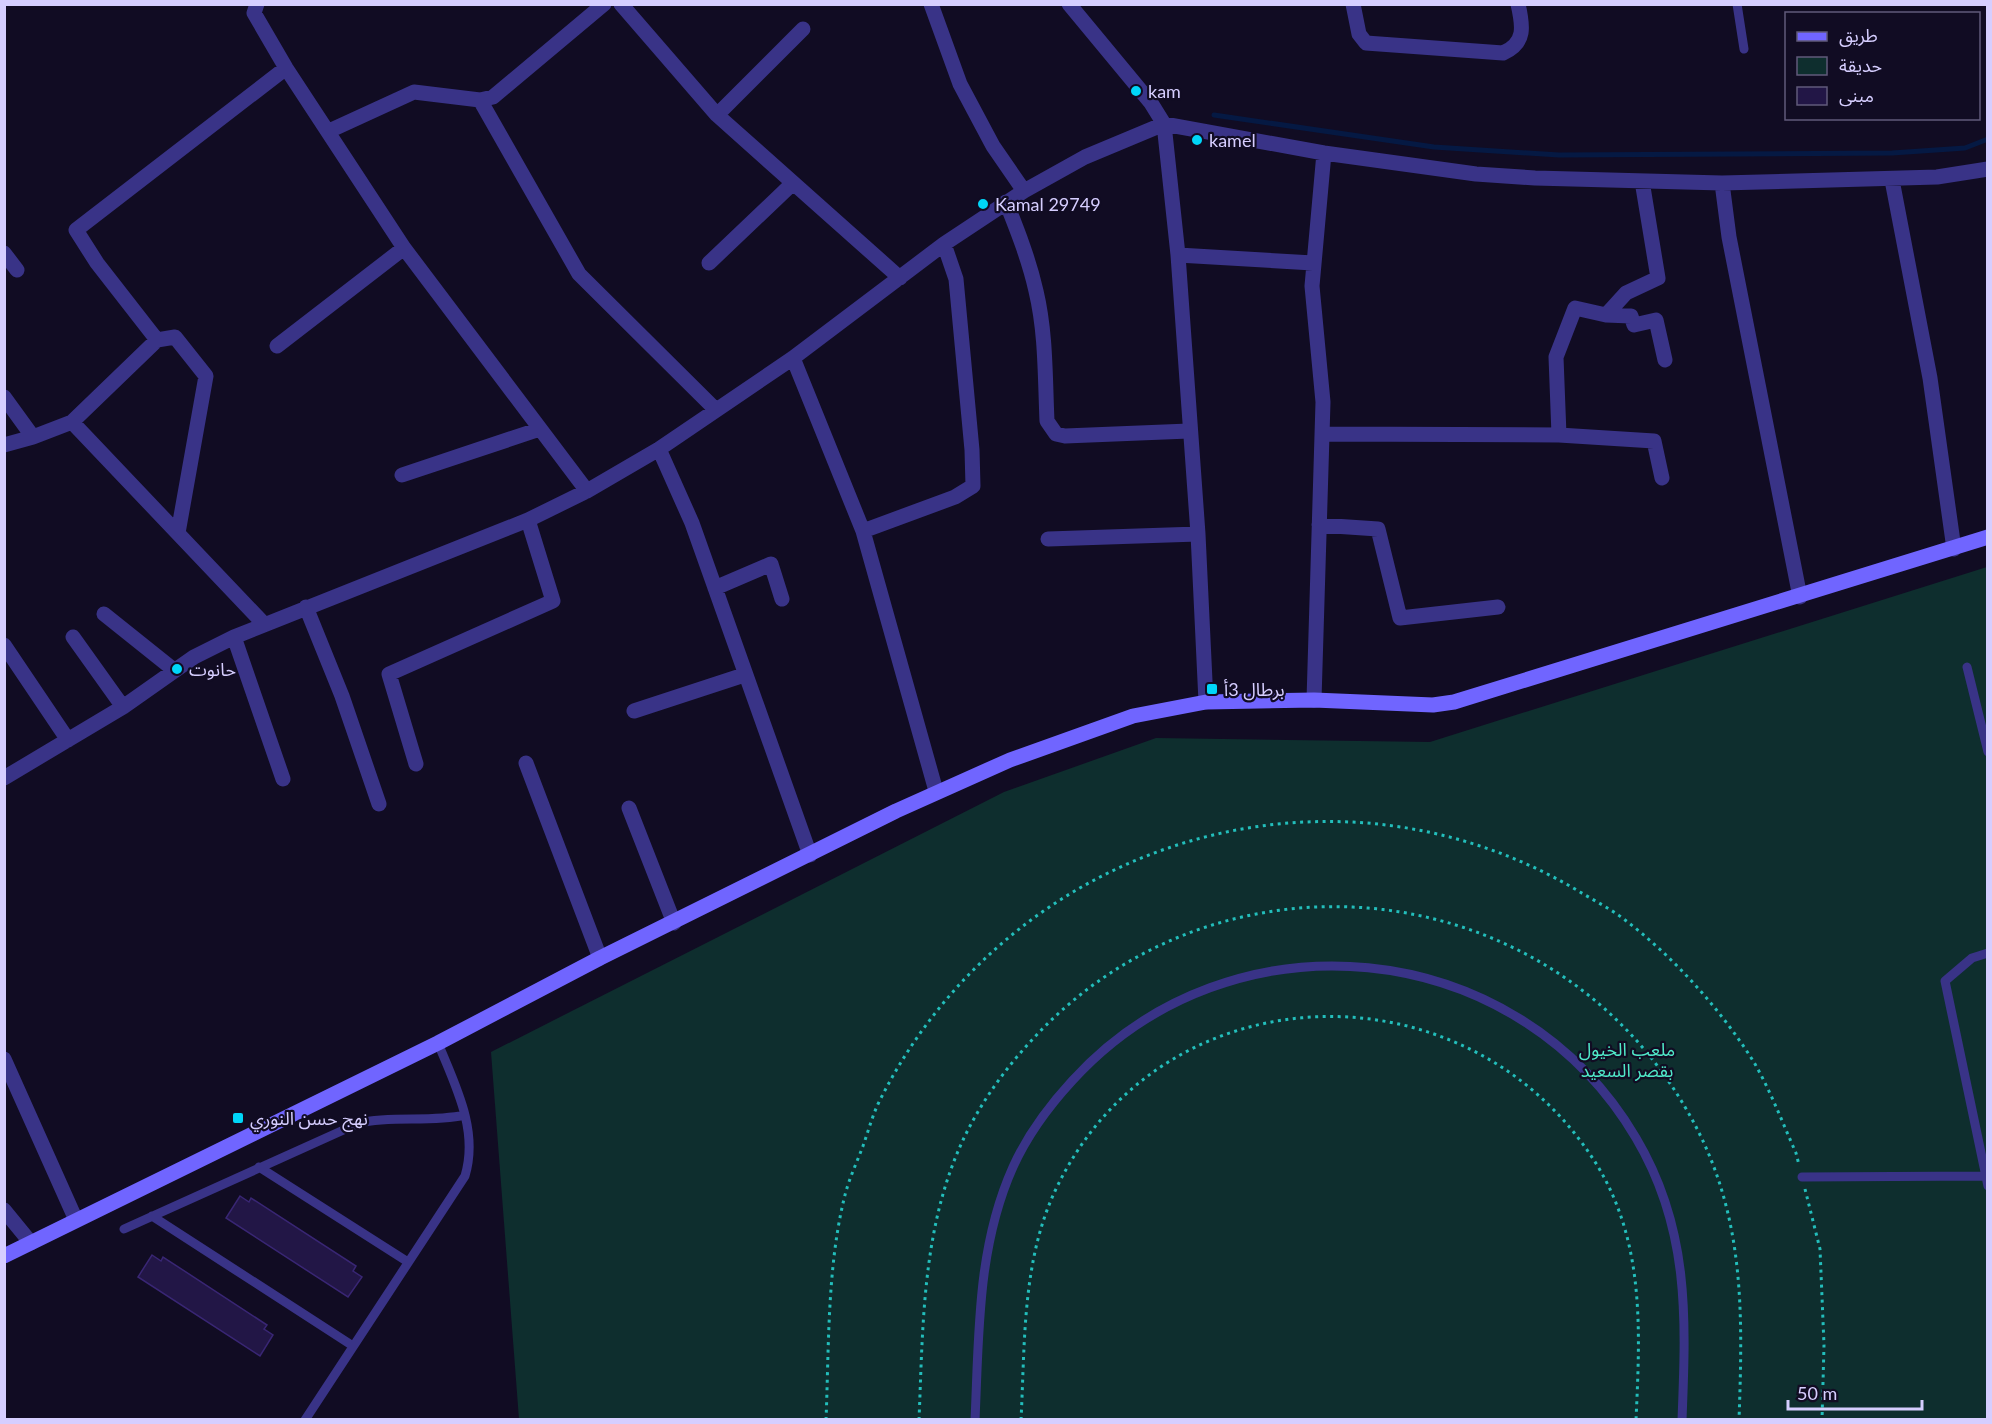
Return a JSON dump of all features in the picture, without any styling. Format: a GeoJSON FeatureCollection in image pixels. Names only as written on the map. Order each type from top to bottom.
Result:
{"type":"FeatureCollection","features":[{"type":"Feature","properties":{"kind":"street"},"geometry":{"type":"LineString","coordinates":[[257,4],[254,13],[286,68],[404,248],[587,491]]}},
{"type":"Feature","properties":{"kind":"street"},"geometry":{"type":"LineString","coordinates":[[329,131],[414,92],[480,100],[493,97],[604,4]]}},
{"type":"Feature","properties":{"kind":"street"},"geometry":{"type":"LineString","coordinates":[[621,4],[717,115],[900,278]]}},
{"type":"Feature","properties":{"kind":"street"},"geometry":{"type":"LineString","coordinates":[[930,4],[960,84],[993,146],[1024,191]]}},
{"type":"Feature","properties":{"kind":"street"},"geometry":{"type":"LineString","coordinates":[[1069,4],[1151,103],[1164,124],[1178,255],[1198,534],[1206,702]]}},
{"type":"Feature","properties":{"kind":"street"},"geometry":{"type":"LineString","coordinates":[[1353,4],[1359,34],[1366,43],[1503,53],[1513,49],[1520,40],[1522,22],[1518,4]]}},
{"type":"Feature","properties":{"kind":"street"},"geometry":{"type":"LineString","coordinates":[[717,115],[803,29]]}},
{"type":"Feature","properties":{"kind":"street"},"geometry":{"type":"LineString","coordinates":[[157,340],[97,264],[76,230],[286,68]]}},
{"type":"Feature","properties":{"kind":"street"},"geometry":{"type":"LineString","coordinates":[[480,100],[579,274],[717,410]]}},
{"type":"Feature","properties":{"kind":"street"},"geometry":{"type":"LineString","coordinates":[[7,772],[68,740],[123,707],[174,670],[234,637],[528,520],[587,491],[659,449],[793,358],[944,244],[1006,202],[1085,157],[1164,124],[1324,153],[1476,174],[1722,183],[1892,180],[1937,177],[1988,169]]}},
{"type":"Feature","properties":{"kind":"street"},"geometry":{"type":"LineString","coordinates":[[1314,700],[1322,381],[1314,315],[1313,262],[1324,153]]}},
{"type":"Feature","properties":{"kind":"street"},"geometry":{"type":"LineString","coordinates":[[1892,180],[1930,378],[1954,549]]}},
{"type":"Feature","properties":{"kind":"street"},"geometry":{"type":"LineString","coordinates":[[1606,315],[1626,293],[1658,278],[1642,181]]}},
{"type":"Feature","properties":{"kind":"street"},"geometry":{"type":"LineString","coordinates":[[710,263],[793,183]]}},
{"type":"Feature","properties":{"kind":"street"},"geometry":{"type":"LineString","coordinates":[[1722,183],[1731,249],[1800,597]]}},
{"type":"Feature","properties":{"kind":"street"},"geometry":{"type":"LineString","coordinates":[[1006,202],[1031,268],[1037,293],[1043,328],[1047,421],[1051,429],[1065,436],[1189,431]]}},
{"type":"Feature","properties":{"kind":"street"},"geometry":{"type":"LineString","coordinates":[[863,531],[955,498],[973,486],[972,450],[956,279],[944,244]]}},
{"type":"Feature","properties":{"kind":"street"},"geometry":{"type":"LineString","coordinates":[[277,346],[404,248]]}},
{"type":"Feature","properties":{"kind":"street"},"geometry":{"type":"LineString","coordinates":[[4,253],[17,270]]}},
{"type":"Feature","properties":{"kind":"street"},"geometry":{"type":"LineString","coordinates":[[1178,255],[1313,262]]}},
{"type":"Feature","properties":{"kind":"street"},"geometry":{"type":"LineString","coordinates":[[1560,435],[1556,357],[1575,308],[1606,315],[1631,316],[1634,325],[1656,320],[1665,360]]}},
{"type":"Feature","properties":{"kind":"street"},"geometry":{"type":"LineString","coordinates":[[4,445],[72,422],[157,340],[175,337],[206,376],[178,533]]}},
{"type":"Feature","properties":{"kind":"street"},"geometry":{"type":"LineString","coordinates":[[793,358],[863,531],[936,791]]}},
{"type":"Feature","properties":{"kind":"street"},"geometry":{"type":"LineString","coordinates":[[4,397],[33,437]]}},
{"type":"Feature","properties":{"kind":"street"},"geometry":{"type":"LineString","coordinates":[[72,422],[264,624]]}},
{"type":"Feature","properties":{"kind":"street"},"geometry":{"type":"LineString","coordinates":[[402,475],[540,429]]}},
{"type":"Feature","properties":{"kind":"street"},"geometry":{"type":"LineString","coordinates":[[1322,434],[1560,435],[1654,441],[1662,478]]}},
{"type":"Feature","properties":{"kind":"street"},"geometry":{"type":"LineString","coordinates":[[659,449],[692,523],[744,675],[810,855]]}},
{"type":"Feature","properties":{"kind":"street"},"geometry":{"type":"LineString","coordinates":[[416,764],[389,674],[553,601],[528,520]]}},
{"type":"Feature","properties":{"kind":"street"},"geometry":{"type":"LineString","coordinates":[[1319,525],[1378,529],[1400,618],[1498,607]]}},
{"type":"Feature","properties":{"kind":"street"},"geometry":{"type":"LineString","coordinates":[[1048,539],[1198,534]]}},
{"type":"Feature","properties":{"kind":"street"},"geometry":{"type":"LineString","coordinates":[[4,1256],[438,1044],[600,958],[936,791],[1022,756],[1124,719],[1157,709],[1206,702],[1314,700],[1433,705],[1454,702],[1800,597],[1988,537]]}},
{"type":"Feature","properties":{"kind":"street"},"geometry":{"type":"LineString","coordinates":[[715,588],[771,564],[782,599]]}},
{"type":"Feature","properties":{"kind":"street"},"geometry":{"type":"LineString","coordinates":[[306,607],[342,696],[379,804]]}},
{"type":"Feature","properties":{"kind":"street"},"geometry":{"type":"LineString","coordinates":[[104,614],[174,670]]}},
{"type":"Feature","properties":{"kind":"street"},"geometry":{"type":"LineString","coordinates":[[74,637],[123,707]]}},
{"type":"Feature","properties":{"kind":"street"},"geometry":{"type":"LineString","coordinates":[[234,637],[283,779]]}},
{"type":"Feature","properties":{"kind":"street"},"geometry":{"type":"LineString","coordinates":[[4,645],[68,740]]}},
{"type":"Feature","properties":{"kind":"street"},"geometry":{"type":"LineString","coordinates":[[634,711],[744,675]]}},
{"type":"Feature","properties":{"kind":"street"},"geometry":{"type":"LineString","coordinates":[[526,763],[600,958]]}},
{"type":"Feature","properties":{"kind":"street"},"geometry":{"type":"LineString","coordinates":[[629,808],[675,922]]}},
{"type":"Feature","properties":{"kind":"street"},"geometry":{"type":"LineString","coordinates":[[4,1059],[76,1220]]}},
{"type":"Feature","properties":{"kind":"street"},"geometry":{"type":"LineString","coordinates":[[4,1210],[31,1242]]}},
{"type":"Feature","properties":{"kind":"lane"},"geometry":{"type":"LineString","coordinates":[[1737,4],[1744,49]]}},
{"type":"Feature","properties":{"kind":"lane"},"geometry":{"type":"LineString","coordinates":[[1967,667],[1988,752]]}},
{"type":"Feature","properties":{"kind":"lane"},"geometry":{"type":"LineString","coordinates":[[1802,1178],[1986,1181],[1945,981],[1972,958],[1988,953]]}},
{"type":"Feature","properties":{"kind":"lane"},"geometry":{"type":"LineString","coordinates":[[975,1419],[980,1300],[990,1230],[1013,1166],[1050,1105],[1095,1055],[1162,1008],[1214,984],[1286,967],[1350,964],[1420,975],[1484,998],[1544,1035],[1594,1081],[1629,1128],[1665,1200],[1682,1269],[1685,1337],[1682,1419]]}},
{"type":"Feature","properties":{"kind":"lane"},"geometry":{"type":"LineString","coordinates":[[305,1419],[465,1176],[471,1144],[465,1115],[438,1044]]}},
{"type":"Feature","properties":{"kind":"lane"},"geometry":{"type":"LineString","coordinates":[[124,1229],[359,1123],[381,1120],[445,1120],[465,1115]]}},
{"type":"Feature","properties":{"kind":"lane"},"geometry":{"type":"LineString","coordinates":[[259,1167],[408,1262]]}},
{"type":"Feature","properties":{"kind":"lane"},"geometry":{"type":"LineString","coordinates":[[152,1216],[353,1346]]}},
{"type":"Feature","properties":{"kind":"path"},"geometry":{"type":"LineString","coordinates":[[826,1419],[831,1293],[845,1195],[878,1105],[930,1018],[993,948],[1073,889],[1160,848],[1262,824],[1352,821],[1450,836],[1540,869],[1625,920],[1696,985],[1755,1065],[1796,1153],[1820,1249],[1824,1346],[1822,1419]]}},
{"type":"Feature","properties":{"kind":"path"},"geometry":{"type":"LineString","coordinates":[[919,1419],[925,1295],[936,1214],[963,1139],[1006,1068],[1059,1011],[1124,962],[1196,928],[1279,908],[1354,905],[1435,918],[1509,945],[1578,987],[1637,1041],[1685,1106],[1719,1179],[1739,1258],[1742,1338],[1739,1419]]}},
{"type":"Feature","properties":{"kind":"path"},"geometry":{"type":"LineString","coordinates":[[1021,1419],[1026,1307],[1035,1247],[1055,1191],[1087,1137],[1127,1094],[1176,1058],[1230,1033],[1293,1017],[1348,1015],[1409,1025],[1465,1045],[1517,1076],[1561,1117],[1597,1166],[1623,1220],[1637,1280],[1640,1340],[1636,1419]]}},
{"type":"Feature","properties":{"kind":"green space","name":"ملعب الخيول بقصر السعيد"},"geometry":{"type":"Polygon","coordinates":[[[1987,567],[1987,1419],[519,1419],[491,1052],[1004,792],[1156,738],[1430,742],[1987,567]]]}},
{"type":"Feature","properties":{"kind":"building"},"geometry":{"type":"Polygon","coordinates":[[[240,1196],[249,1202],[251,1198],[356,1266],[353,1271],[362,1277],[348,1297],[226,1218],[240,1196]]]}},
{"type":"Feature","properties":{"kind":"building"},"geometry":{"type":"Polygon","coordinates":[[[152,1255],[161,1261],[163,1257],[267,1325],[264,1329],[273,1335],[260,1356],[138,1277],[152,1255]]]}},
{"type":"Feature","properties":{"kind":"waterway"},"geometry":{"type":"LineString","coordinates":[[1214,115],[1434,147],[1559,155],[1892,153],[1965,148],[1988,139]]}},
{"type":"Feature","properties":{"kind":"place","name":"kam"},"geometry":{"type":"Point","coordinates":[1136,91]}},
{"type":"Feature","properties":{"kind":"place","name":"kamel"},"geometry":{"type":"Point","coordinates":[1197,140]}},
{"type":"Feature","properties":{"kind":"place","name":"Kamal 29749"},"geometry":{"type":"Point","coordinates":[983,204]}},
{"type":"Feature","properties":{"kind":"place","name":"حانوت"},"geometry":{"type":"Point","coordinates":[177,669]}},
{"type":"Feature","properties":{"kind":"place","name":"برطال 3أ"},"geometry":{"type":"Point","coordinates":[1212,689]}},
{"type":"Feature","properties":{"kind":"place","name":"نهج حسن النوري"},"geometry":{"type":"Point","coordinates":[238,1118]}}]}
